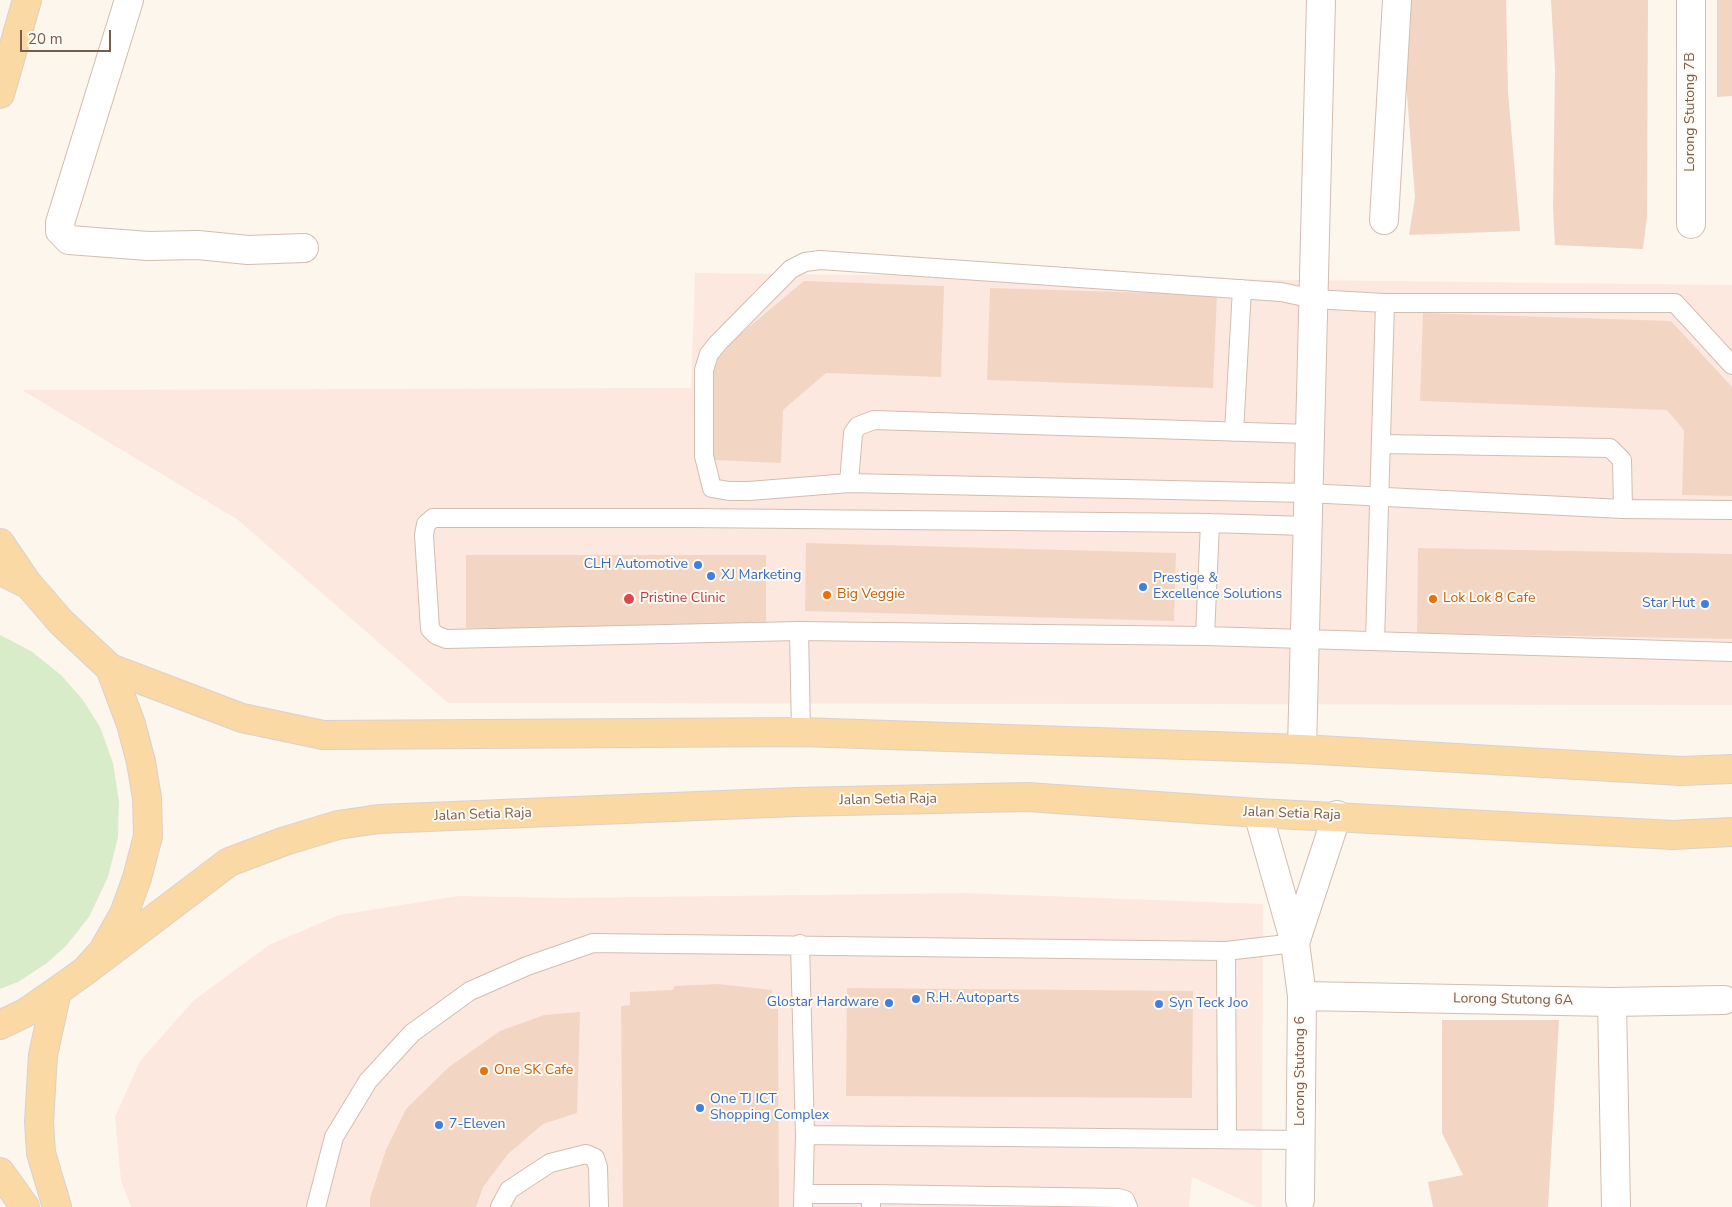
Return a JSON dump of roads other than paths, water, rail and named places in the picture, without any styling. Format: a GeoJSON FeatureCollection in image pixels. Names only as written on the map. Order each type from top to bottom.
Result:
{"type":"FeatureCollection","features":[{"type":"Feature","properties":{"kind":"main road"},"geometry":{"type":"LineString","coordinates":[[0,94],[27,0]]}},
{"type":"Feature","properties":{"kind":"main road"},"geometry":{"type":"LineString","coordinates":[[0,543],[29,585],[61,622],[110,668],[242,718],[323,735],[801,732],[1302,749],[1681,771],[1732,768]]}},
{"type":"Feature","properties":{"kind":"main road"},"geometry":{"type":"LineString","coordinates":[[0,570],[29,585]]}},
{"type":"Feature","properties":{"kind":"main road"},"geometry":{"type":"LineString","coordinates":[[0,1025],[24,1013],[86,971],[102,951],[124,914],[137,878],[148,836],[147,798],[141,762],[131,724],[110,668]]}},
{"type":"Feature","properties":{"kind":"main road","name":"Jalan Setia Raja"},"geometry":{"type":"LineString","coordinates":[[86,971],[229,862],[285,841],[338,825],[378,819],[796,802],[1026,797],[1258,813],[1337,815],[1673,835],[1732,832]]}},
{"type":"Feature","properties":{"kind":"main road"},"geometry":{"type":"LineString","coordinates":[[57,991],[43,1055],[39,1122],[41,1154],[57,1207]]}},
{"type":"Feature","properties":{"kind":"main road"},"geometry":{"type":"LineString","coordinates":[[0,1172],[26,1207]]}},
{"type":"Feature","properties":{"kind":"street"},"geometry":{"type":"LineString","coordinates":[[129,0],[60,223],[60,230],[69,240],[148,246],[198,244],[248,250],[304,248]]}},
{"type":"Feature","properties":{"kind":"street"},"geometry":{"type":"LineString","coordinates":[[1302,749],[1303,639],[1321,0]]}},
{"type":"Feature","properties":{"kind":"street"},"geometry":{"type":"LineString","coordinates":[[1384,220],[1397,0]]}},
{"type":"Feature","properties":{"kind":"street","name":"Lorong Stutong 7B"},"geometry":{"type":"LineString","coordinates":[[1691,0],[1691,224]]}},
{"type":"Feature","properties":{"kind":"street","name":"Lorong Stutong 6"},"geometry":{"type":"LineString","coordinates":[[1258,813],[1295,943],[1302,996],[1300,1200]]}},
{"type":"Feature","properties":{"kind":"street","name":"Lorong Stutong 6"},"geometry":{"type":"LineString","coordinates":[[1295,943],[1337,815]]}},
{"type":"Feature","properties":{"kind":"street","name":"Lorong Stutong 6A"},"geometry":{"type":"LineString","coordinates":[[1302,996],[1612,1002],[1724,1000]]}},
{"type":"Feature","properties":{"kind":"street"},"geometry":{"type":"LineString","coordinates":[[1612,1002],[1616,1207]]}},
{"type":"Feature","properties":{"kind":"lane"},"geometry":{"type":"LineString","coordinates":[[1732,365],[1675,303],[1385,303],[1314,299],[1281,292],[1242,289],[820,260],[805,262],[791,269],[709,354],[704,370],[704,456],[712,488],[749,491],[849,482],[1307,493],[1623,509],[1732,510]]}},
{"type":"Feature","properties":{"kind":"lane"},"geometry":{"type":"LineString","coordinates":[[1234,432],[1242,289]]}},
{"type":"Feature","properties":{"kind":"lane"},"geometry":{"type":"LineString","coordinates":[[1375,641],[1385,303]]}},
{"type":"Feature","properties":{"kind":"lane"},"geometry":{"type":"LineString","coordinates":[[849,482],[853,433],[858,426],[874,420],[1309,434]]}},
{"type":"Feature","properties":{"kind":"lane"},"geometry":{"type":"LineString","coordinates":[[1380,444],[1610,448],[1617,453],[1624,469],[1623,509]]}},
{"type":"Feature","properties":{"kind":"lane"},"geometry":{"type":"LineString","coordinates":[[1306,526],[1210,523],[433,518],[426,524],[424,535],[430,629],[436,635],[446,639],[799,631],[1206,636],[1732,652]]}},
{"type":"Feature","properties":{"kind":"lane"},"geometry":{"type":"LineString","coordinates":[[1206,636],[1210,523]]}},
{"type":"Feature","properties":{"kind":"lane"},"geometry":{"type":"LineString","coordinates":[[799,631],[801,732]]}},
{"type":"Feature","properties":{"kind":"lane"},"geometry":{"type":"LineString","coordinates":[[316,1207],[334,1137],[368,1081],[412,1033],[470,991],[527,966],[593,943],[800,944],[1226,951],[1295,943]]}},
{"type":"Feature","properties":{"kind":"lane"},"geometry":{"type":"LineString","coordinates":[[800,944],[805,1135],[803,1201],[1118,1198],[1125,1200],[1128,1207]]}},
{"type":"Feature","properties":{"kind":"lane"},"geometry":{"type":"LineString","coordinates":[[1226,951],[1227,1139]]}},
{"type":"Feature","properties":{"kind":"lane"},"geometry":{"type":"LineString","coordinates":[[805,1135],[1301,1140]]}},
{"type":"Feature","properties":{"kind":"lane"},"geometry":{"type":"LineString","coordinates":[[500,1207],[509,1190],[550,1163],[586,1154],[595,1158],[598,1167],[599,1207]]}},
{"type":"Feature","properties":{"kind":"place","name":"CLH Automotive"},"geometry":{"type":"Point","coordinates":[698,565]}},
{"type":"Feature","properties":{"kind":"place","name":"XJ Marketing"},"geometry":{"type":"Point","coordinates":[711,576]}},
{"type":"Feature","properties":{"kind":"place","name":"Prestige & Excellence Solutions"},"geometry":{"type":"Point","coordinates":[1143,587]}},
{"type":"Feature","properties":{"kind":"place","name":"Big Veggie"},"geometry":{"type":"Point","coordinates":[827,595]}},
{"type":"Feature","properties":{"kind":"place","name":"Pristine Clinic"},"geometry":{"type":"Point","coordinates":[629,599]}},
{"type":"Feature","properties":{"kind":"place","name":"Lok Lok 8 Cafe"},"geometry":{"type":"Point","coordinates":[1433,599]}},
{"type":"Feature","properties":{"kind":"place","name":"Star Hut"},"geometry":{"type":"Point","coordinates":[1705,604]}},
{"type":"Feature","properties":{"kind":"place","name":"R.H. Autoparts"},"geometry":{"type":"Point","coordinates":[916,999]}},
{"type":"Feature","properties":{"kind":"place","name":"Glostar Hardware"},"geometry":{"type":"Point","coordinates":[889,1003]}},
{"type":"Feature","properties":{"kind":"place","name":"Syn Teck Joo"},"geometry":{"type":"Point","coordinates":[1159,1004]}},
{"type":"Feature","properties":{"kind":"place","name":"One SK Cafe"},"geometry":{"type":"Point","coordinates":[484,1071]}},
{"type":"Feature","properties":{"kind":"place","name":"One TJ ICT Shopping Complex"},"geometry":{"type":"Point","coordinates":[700,1108]}},
{"type":"Feature","properties":{"kind":"place","name":"7-Eleven"},"geometry":{"type":"Point","coordinates":[439,1125]}}]}
